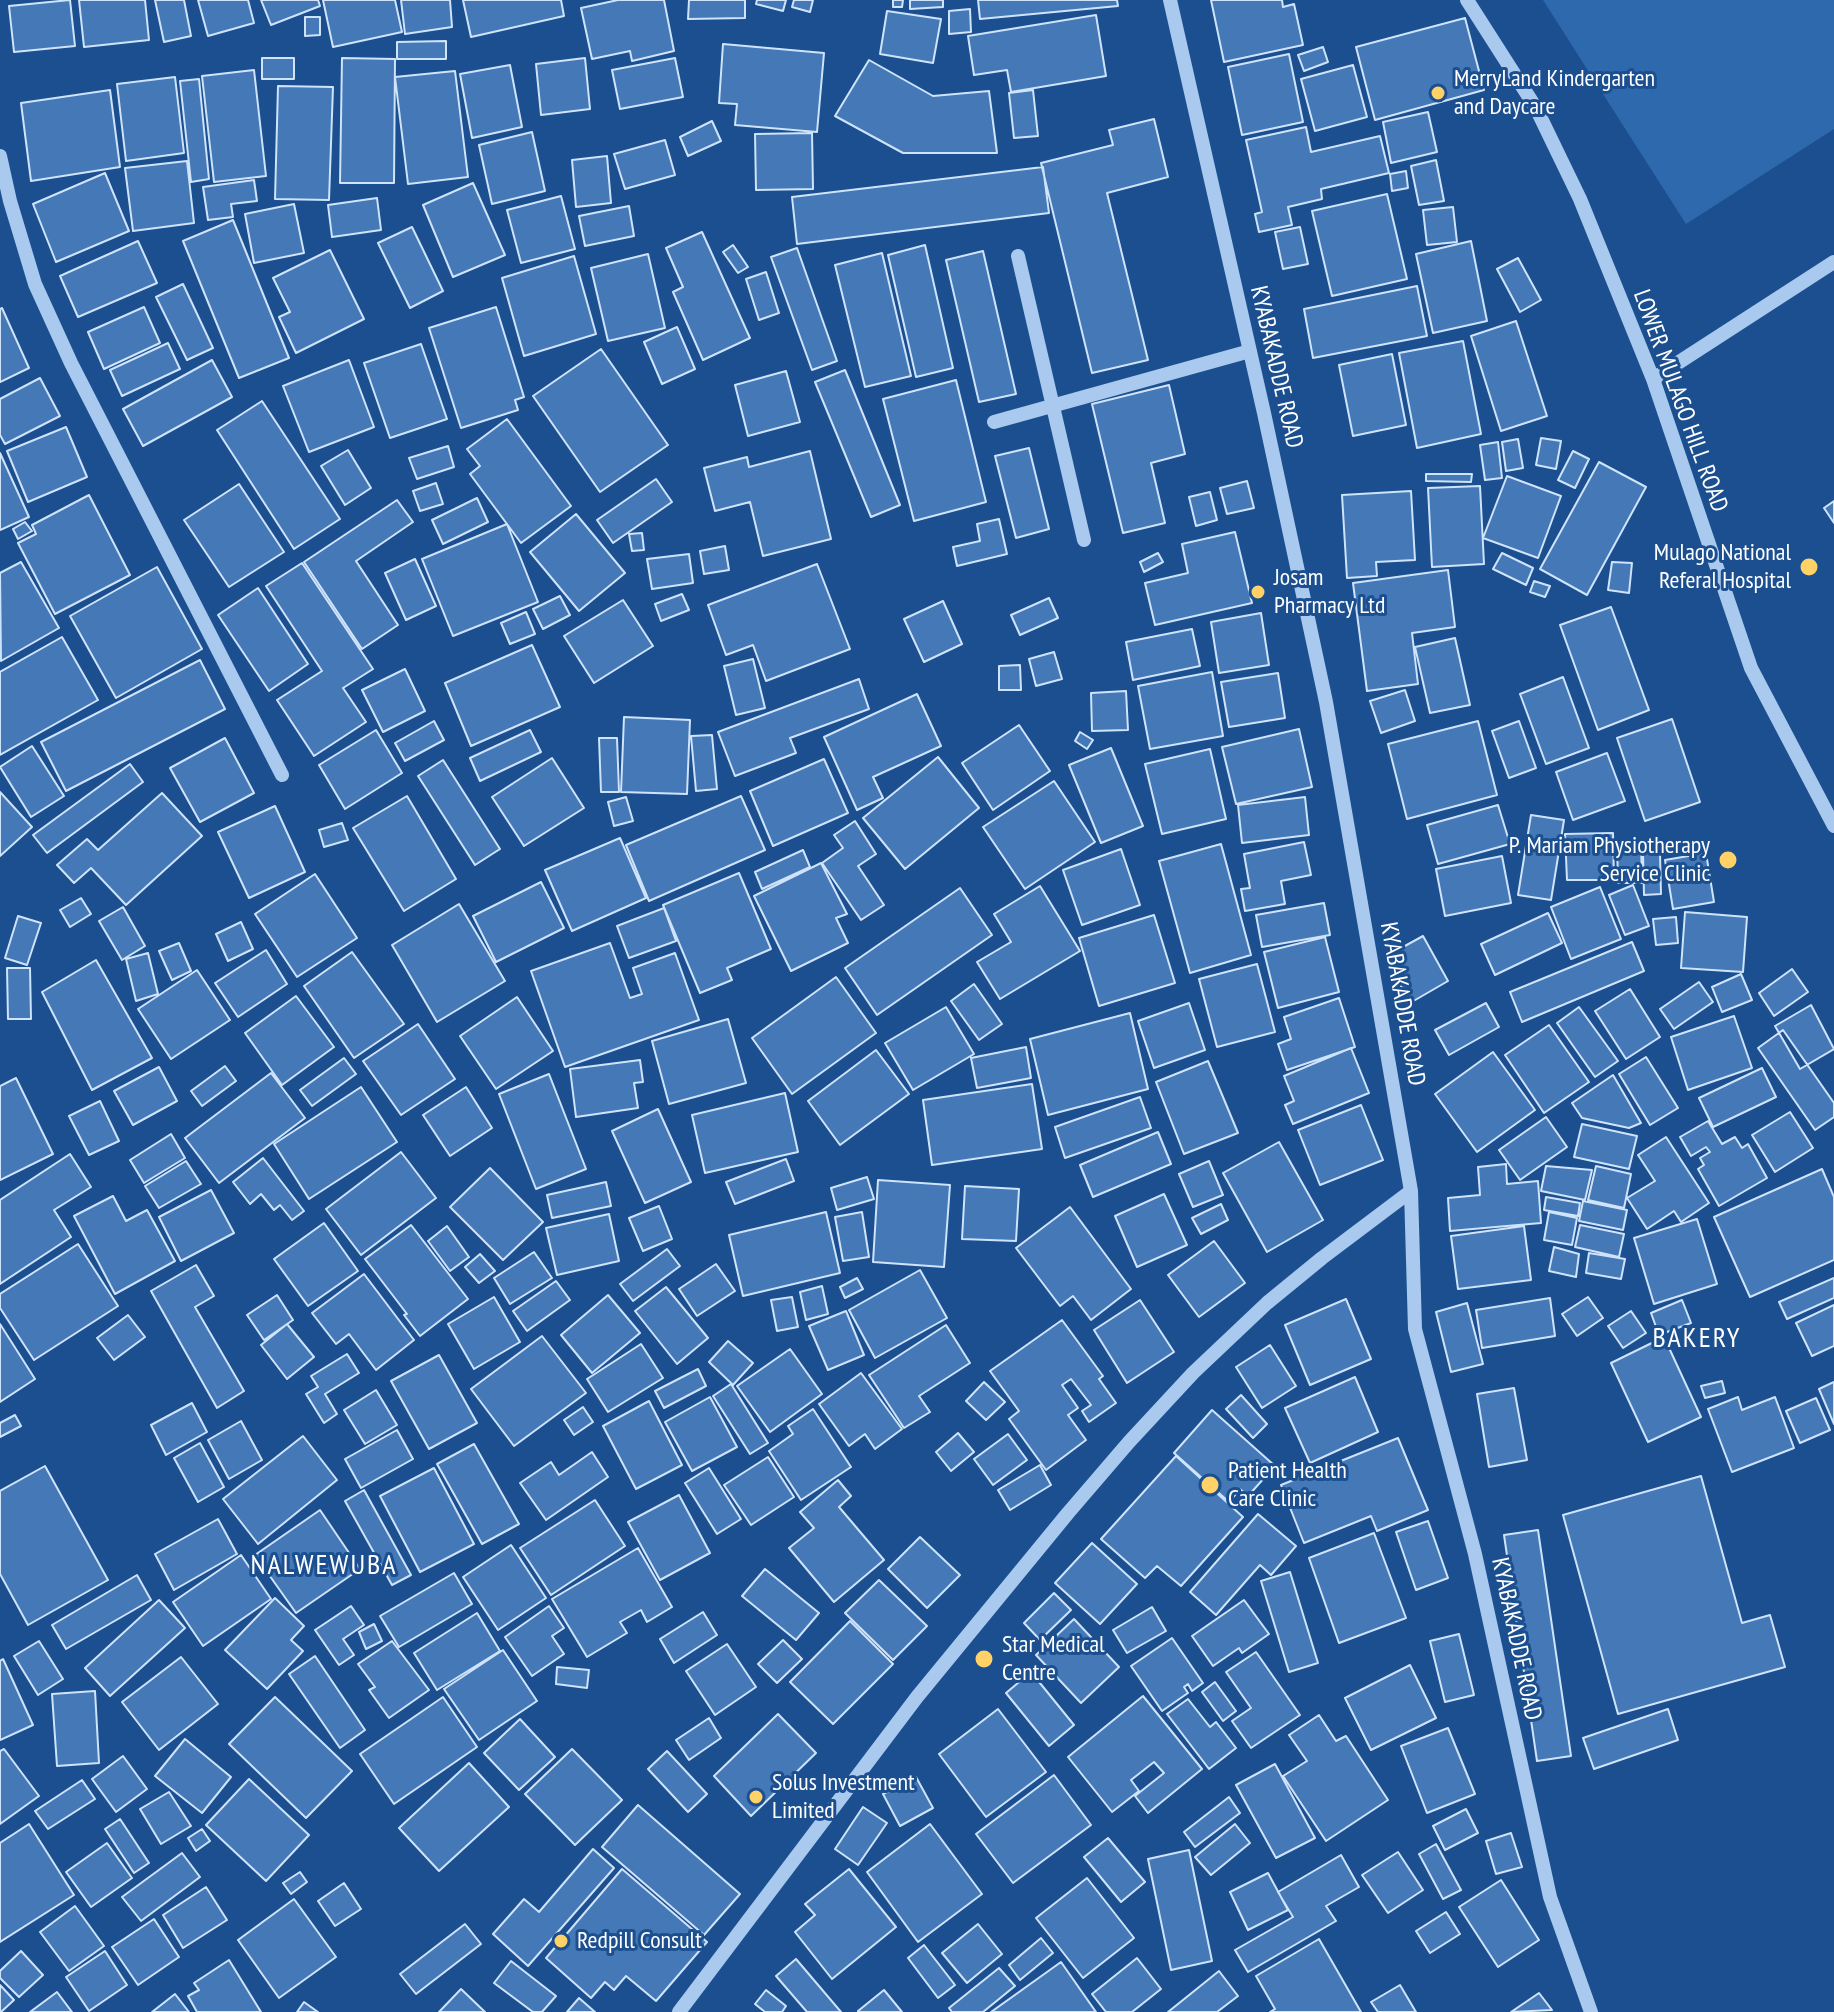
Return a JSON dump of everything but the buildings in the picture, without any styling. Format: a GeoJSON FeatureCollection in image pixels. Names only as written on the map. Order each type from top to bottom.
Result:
{"type":"FeatureCollection","features":[{"type":"Feature","properties":{"kind":"street","name":"KYABAKADDE ROAD"},"geometry":{"type":"LineString","coordinates":[[1170,0],[1326,702],[1411,1191],[1415,1329],[1475,1554],[1550,1897],[1591,2012]]}},
{"type":"Feature","properties":{"kind":"street","name":"LOWER MULAGO HILL ROAD"},"geometry":{"type":"LineString","coordinates":[[1467,0],[1536,108],[1580,199],[1653,379],[1751,668],[1834,826]]}},
{"type":"Feature","properties":{"kind":"street"},"geometry":{"type":"LineString","coordinates":[[0,156],[35,284],[150,523],[282,775]]}},
{"type":"Feature","properties":{"kind":"street"},"geometry":{"type":"LineString","coordinates":[[1018,256],[1084,540]]}},
{"type":"Feature","properties":{"kind":"street"},"geometry":{"type":"LineString","coordinates":[[1653,379],[1834,262]]}},
{"type":"Feature","properties":{"kind":"street"},"geometry":{"type":"LineString","coordinates":[[994,422],[1250,351]]}},
{"type":"Feature","properties":{"kind":"street"},"geometry":{"type":"LineString","coordinates":[[679,2012],[917,1697],[1129,1442],[1193,1373],[1267,1303],[1411,1191]]}},
{"type":"Feature","properties":{"kind":"shaded area"},"geometry":{"type":"Polygon","coordinates":[[[1543,0],[1834,0],[1834,129],[1686,224],[1543,0]]]}},
{"type":"Feature","properties":{"kind":"place","name":"MerryLand Kindergarten and Daycare"},"geometry":{"type":"Point","coordinates":[1438,93]}},
{"type":"Feature","properties":{"kind":"place","name":"Mulago National Referal Hospital"},"geometry":{"type":"Point","coordinates":[1809,567]}},
{"type":"Feature","properties":{"kind":"place","name":"Josam Pharmacy Ltd"},"geometry":{"type":"Point","coordinates":[1258,592]}},
{"type":"Feature","properties":{"kind":"place","name":"P. Mariam Physiotherapy Service Clinic"},"geometry":{"type":"Point","coordinates":[1728,860]}},
{"type":"Feature","properties":{"kind":"place","name":"Patient Health Care Clinic"},"geometry":{"type":"Point","coordinates":[1210,1485]}},
{"type":"Feature","properties":{"kind":"place","name":"Star Medical Centre"},"geometry":{"type":"Point","coordinates":[984,1659]}},
{"type":"Feature","properties":{"kind":"place","name":"Solus Investment Limited"},"geometry":{"type":"Point","coordinates":[756,1797]}},
{"type":"Feature","properties":{"kind":"place","name":"Redpill Consult"},"geometry":{"type":"Point","coordinates":[561,1941]}},
{"type":"Feature","properties":{"kind":"district","name":"BAKERY"},"geometry":{"type":"Point","coordinates":[1697,1339]}},
{"type":"Feature","properties":{"kind":"district","name":"NALWEWUBA"},"geometry":{"type":"Point","coordinates":[324,1566]}}]}
